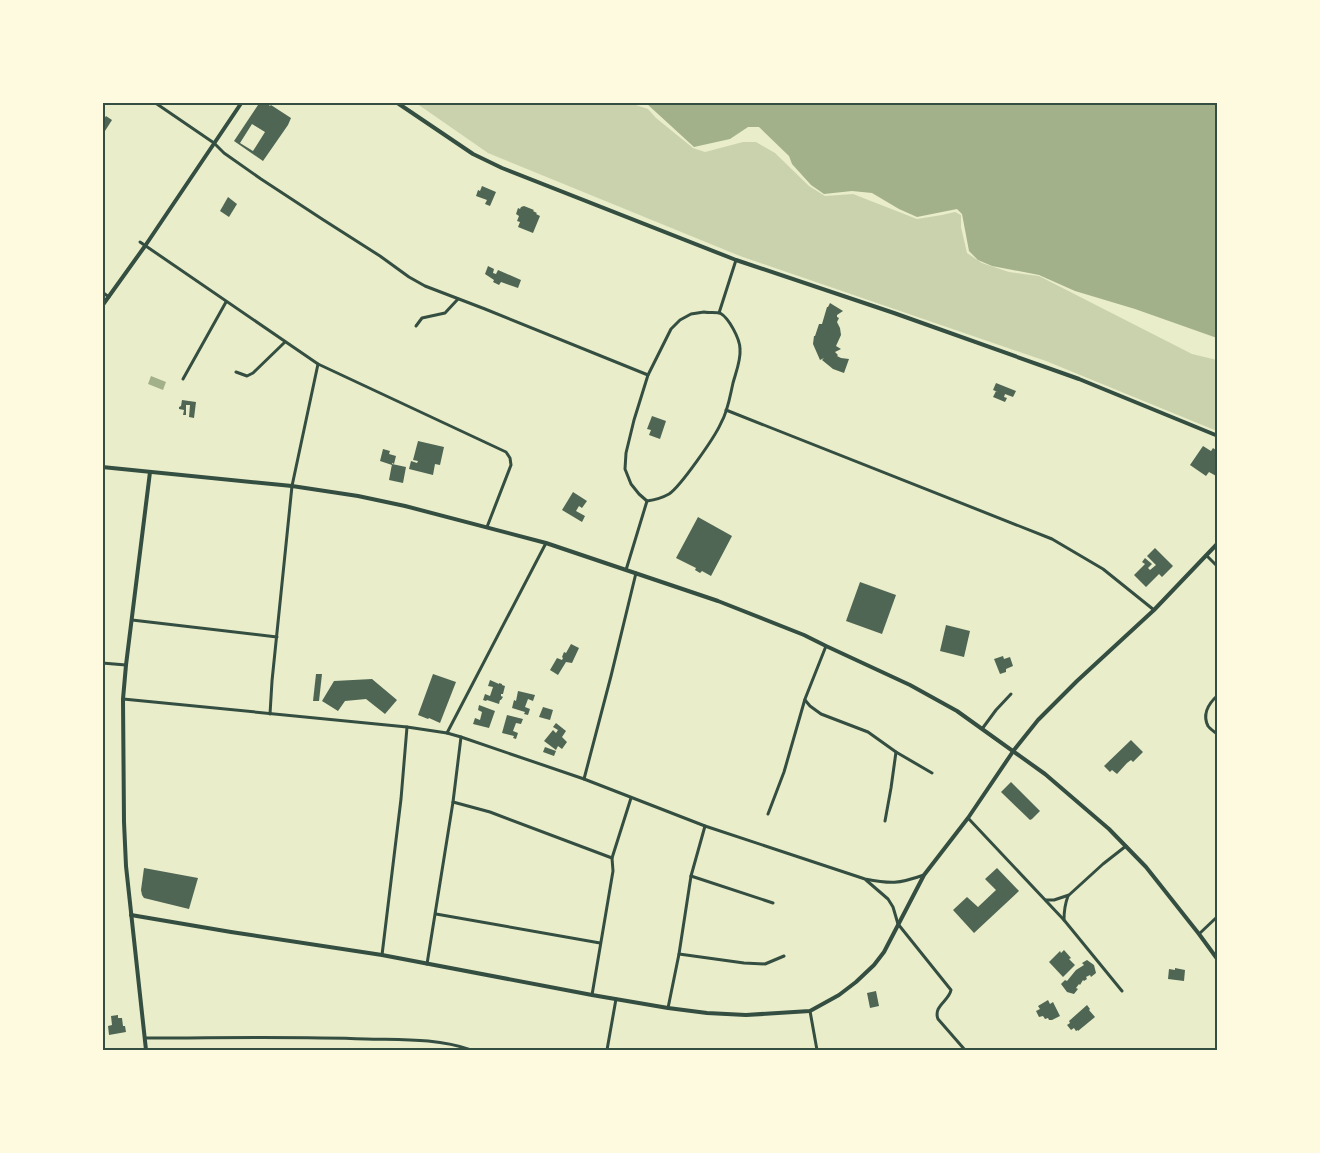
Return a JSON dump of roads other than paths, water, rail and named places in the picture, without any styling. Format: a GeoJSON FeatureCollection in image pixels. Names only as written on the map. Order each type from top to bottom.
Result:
{"type":"FeatureCollection","features":[{"type":"Feature","properties":{"kind":"street"},"geometry":{"type":"LineString","coordinates":[[154,102],[214,143],[224,153],[261,179],[425,286],[648,375]]}},
{"type":"Feature","properties":{"kind":"street"},"geometry":{"type":"LineString","coordinates":[[102,306],[145,246],[242,102]]}},
{"type":"Feature","properties":{"kind":"street"},"geometry":{"type":"LineString","coordinates":[[396,102],[472,154],[502,168],[736,260],[894,313],[1079,379],[1218,436]]}},
{"type":"Feature","properties":{"kind":"street"},"geometry":{"type":"LineString","coordinates":[[140,242],[318,364],[506,452],[510,458],[511,465],[488,528]]}},
{"type":"Feature","properties":{"kind":"street"},"geometry":{"type":"LineString","coordinates":[[719,313],[736,260]]}},
{"type":"Feature","properties":{"kind":"street"},"geometry":{"type":"LineString","coordinates":[[102,292],[109,297]]}},
{"type":"Feature","properties":{"kind":"street"},"geometry":{"type":"LineString","coordinates":[[416,326],[422,318],[445,312],[458,299]]}},
{"type":"Feature","properties":{"kind":"street"},"geometry":{"type":"LineString","coordinates":[[183,379],[226,302]]}},
{"type":"Feature","properties":{"kind":"street"},"geometry":{"type":"LineString","coordinates":[[704,312],[719,313],[732,326],[740,347],[739,360],[721,423],[692,466],[670,494],[656,500],[647,501],[631,484],[625,470],[626,453],[648,375],[671,330],[680,320],[692,314],[704,312]]}},
{"type":"Feature","properties":{"kind":"street"},"geometry":{"type":"LineString","coordinates":[[236,372],[247,376],[254,373],[285,342]]}},
{"type":"Feature","properties":{"kind":"street"},"geometry":{"type":"LineString","coordinates":[[270,714],[292,486],[318,364]]}},
{"type":"Feature","properties":{"kind":"street"},"geometry":{"type":"LineString","coordinates":[[726,410],[1052,539],[1102,569],[1154,610]]}},
{"type":"Feature","properties":{"kind":"street"},"geometry":{"type":"LineString","coordinates":[[102,468],[292,486],[358,496],[405,506],[546,543],[713,599],[783,625],[910,685],[957,712],[1014,750],[1066,791],[1126,846],[1165,889],[1218,960]]}},
{"type":"Feature","properties":{"kind":"street"},"geometry":{"type":"LineString","coordinates":[[146,1050],[126,866],[123,699],[150,472]]}},
{"type":"Feature","properties":{"kind":"street"},"geometry":{"type":"LineString","coordinates":[[626,570],[647,501]]}},
{"type":"Feature","properties":{"kind":"street"},"geometry":{"type":"LineString","coordinates":[[447,733],[546,543]]}},
{"type":"Feature","properties":{"kind":"street"},"geometry":{"type":"LineString","coordinates":[[132,915],[382,955],[668,1008],[746,1015],[810,1012],[838,995],[874,966],[884,952],[924,874],[968,818],[1014,750],[1038,720],[1154,610],[1218,543]]}},
{"type":"Feature","properties":{"kind":"street"},"geometry":{"type":"LineString","coordinates":[[1207,556],[1218,567]]}},
{"type":"Feature","properties":{"kind":"street"},"geometry":{"type":"LineString","coordinates":[[584,779],[636,573]]}},
{"type":"Feature","properties":{"kind":"street"},"geometry":{"type":"LineString","coordinates":[[132,620],[277,637]]}},
{"type":"Feature","properties":{"kind":"street"},"geometry":{"type":"LineString","coordinates":[[768,814],[784,772],[805,700],[826,646]]}},
{"type":"Feature","properties":{"kind":"street"},"geometry":{"type":"LineString","coordinates":[[102,663],[126,665]]}},
{"type":"Feature","properties":{"kind":"street"},"geometry":{"type":"LineString","coordinates":[[982,729],[1011,694]]}},
{"type":"Feature","properties":{"kind":"street"},"geometry":{"type":"LineString","coordinates":[[1218,695],[1210,703],[1205,714],[1208,726],[1218,735]]}},
{"type":"Feature","properties":{"kind":"street"},"geometry":{"type":"LineString","coordinates":[[123,699],[407,727],[447,733],[584,779],[705,826],[865,878],[884,883],[894,883],[904,882],[924,874]]}},
{"type":"Feature","properties":{"kind":"street"},"geometry":{"type":"LineString","coordinates":[[805,700],[821,714],[868,732],[932,774]]}},
{"type":"Feature","properties":{"kind":"street"},"geometry":{"type":"LineString","coordinates":[[382,955],[401,799],[407,727]]}},
{"type":"Feature","properties":{"kind":"street"},"geometry":{"type":"LineString","coordinates":[[428,964],[461,737]]}},
{"type":"Feature","properties":{"kind":"street"},"geometry":{"type":"LineString","coordinates":[[885,821],[896,752]]}},
{"type":"Feature","properties":{"kind":"street"},"geometry":{"type":"LineString","coordinates":[[592,995],[613,871],[612,858],[631,798]]}},
{"type":"Feature","properties":{"kind":"street"},"geometry":{"type":"LineString","coordinates":[[453,802],[490,812],[612,858]]}},
{"type":"Feature","properties":{"kind":"street"},"geometry":{"type":"LineString","coordinates":[[968,818],[1064,920],[1122,991]]}},
{"type":"Feature","properties":{"kind":"street"},"geometry":{"type":"LineString","coordinates":[[668,1008],[679,954],[691,876],[705,826]]}},
{"type":"Feature","properties":{"kind":"street"},"geometry":{"type":"LineString","coordinates":[[1045,900],[1054,900],[1069,895],[1126,846]]}},
{"type":"Feature","properties":{"kind":"street"},"geometry":{"type":"LineString","coordinates":[[691,876],[773,903]]}},
{"type":"Feature","properties":{"kind":"street"},"geometry":{"type":"LineString","coordinates":[[865,878],[888,899],[893,907],[898,924],[951,990],[950,996],[938,1008],[936,1016],[964,1050]]}},
{"type":"Feature","properties":{"kind":"street"},"geometry":{"type":"LineString","coordinates":[[1064,920],[1065,903],[1069,895]]}},
{"type":"Feature","properties":{"kind":"street"},"geometry":{"type":"LineString","coordinates":[[436,914],[600,943]]}},
{"type":"Feature","properties":{"kind":"street"},"geometry":{"type":"LineString","coordinates":[[1199,934],[1218,916]]}},
{"type":"Feature","properties":{"kind":"street"},"geometry":{"type":"LineString","coordinates":[[679,954],[765,964],[784,956]]}},
{"type":"Feature","properties":{"kind":"street"},"geometry":{"type":"LineString","coordinates":[[607,1050],[616,999]]}},
{"type":"Feature","properties":{"kind":"street"},"geometry":{"type":"LineString","coordinates":[[810,1012],[817,1050]]}},
{"type":"Feature","properties":{"kind":"street"},"geometry":{"type":"LineString","coordinates":[[145,1038],[348,1038],[429,1041],[456,1045],[471,1050]]}}]}
